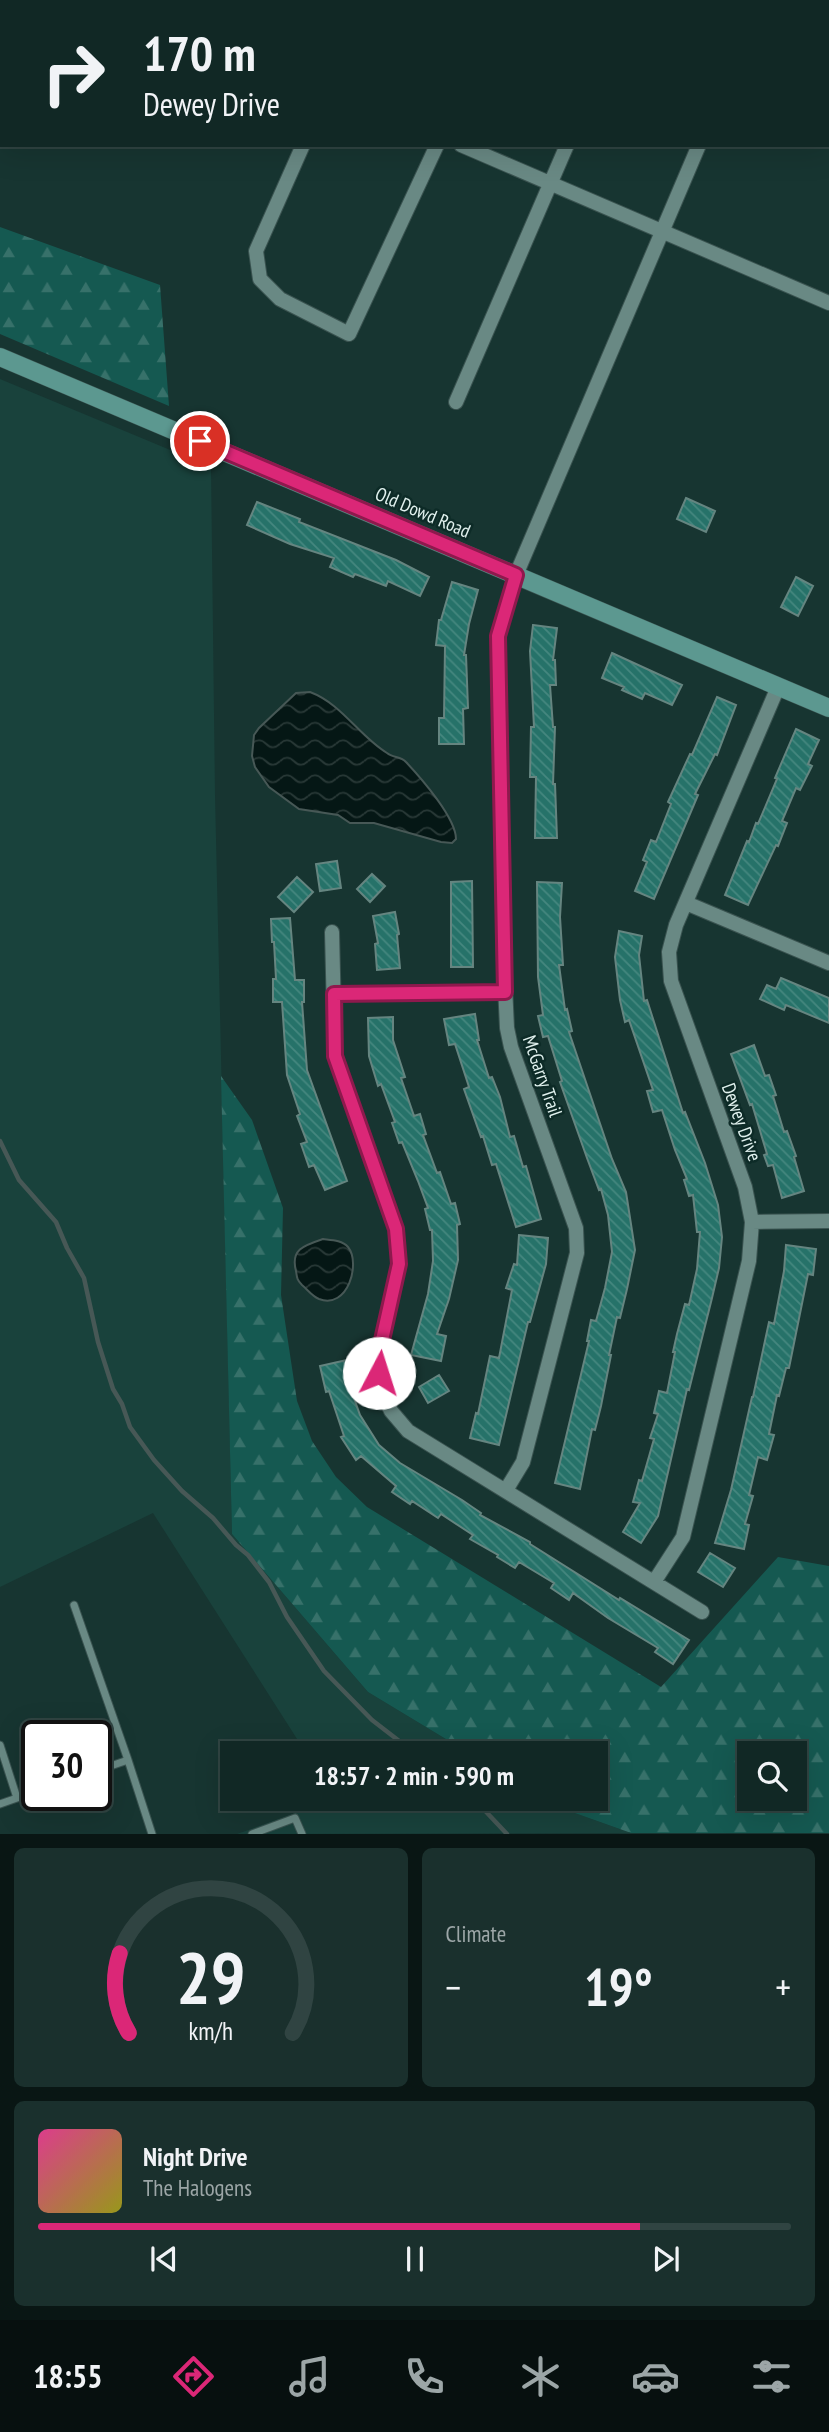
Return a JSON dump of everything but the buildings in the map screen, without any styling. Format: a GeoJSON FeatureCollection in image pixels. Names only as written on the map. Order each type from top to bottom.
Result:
{"type":"FeatureCollection","features":[{"type":"Feature","properties":{"kind":"street"},"geometry":{"type":"LineString","coordinates":[[302,147],[256,251],[260,279],[279,299],[349,334],[436,147]]}},
{"type":"Feature","properties":{"kind":"street"},"geometry":{"type":"LineString","coordinates":[[466,147],[661,232],[828,299]]}},
{"type":"Feature","properties":{"kind":"street"},"geometry":{"type":"LineString","coordinates":[[456,401],[566,147]]}},
{"type":"Feature","properties":{"kind":"street","name":"McGarry Trail"},"geometry":{"type":"LineString","coordinates":[[506,1490],[523,1462],[577,1253],[576,1228],[511,1047],[507,1028],[498,636],[516,575],[698,147]]}},
{"type":"Feature","properties":{"kind":"street","name":"Old Dowd Road"},"geometry":{"type":"LineString","coordinates":[[0,357],[829,708]]}},
{"type":"Feature","properties":{"kind":"street","name":"Dewey Drive"},"geometry":{"type":"LineString","coordinates":[[654,1582],[683,1537],[749,1261],[752,1222],[745,1187],[671,981],[669,952],[676,925],[778,687]]}},
{"type":"Feature","properties":{"kind":"street"},"geometry":{"type":"LineString","coordinates":[[686,904],[829,963]]}},
{"type":"Feature","properties":{"kind":"street"},"geometry":{"type":"LineString","coordinates":[[332,932],[335,1056],[396,1229],[399,1264],[378,1358],[380,1387],[391,1410],[408,1431],[702,1612]]}},
{"type":"Feature","properties":{"kind":"street"},"geometry":{"type":"LineString","coordinates":[[334,994],[505,992]]}},
{"type":"Feature","properties":{"kind":"street"},"geometry":{"type":"LineString","coordinates":[[752,1222],[829,1221]]}},
{"type":"Feature","properties":{"kind":"lane"},"geometry":{"type":"LineString","coordinates":[[74,1605],[152,1833]]}},
{"type":"Feature","properties":{"kind":"lane"},"geometry":{"type":"LineString","coordinates":[[0,1745],[17,1798]]}},
{"type":"Feature","properties":{"kind":"lane"},"geometry":{"type":"LineString","coordinates":[[112,1766],[128,1760]]}},
{"type":"Feature","properties":{"kind":"lane"},"geometry":{"type":"LineString","coordinates":[[0,1804],[21,1797]]}},
{"type":"Feature","properties":{"kind":"lane"},"geometry":{"type":"LineString","coordinates":[[252,1833],[295,1818],[302,1833]]}},
{"type":"Feature","properties":{"kind":"shaded area"},"geometry":{"type":"Polygon","coordinates":[[[0,379],[211,467],[215,795],[232,1534],[368,1692],[449,1741],[298,1741],[153,1513],[0,1587],[0,379]]]}},
{"type":"Feature","properties":{"kind":"shaded area"},"geometry":{"type":"Polygon","coordinates":[[[301,1811],[569,1811],[631,1833],[237,1834],[301,1811]]]}},
{"type":"Feature","properties":{"kind":"green space"},"geometry":{"type":"Polygon","coordinates":[[[0,227],[160,285],[169,406],[0,334],[0,227]]]}},
{"type":"Feature","properties":{"kind":"green space"},"geometry":{"type":"Polygon","coordinates":[[[221,1076],[252,1120],[283,1208],[281,1295],[297,1401],[312,1441],[336,1477],[367,1507],[661,1687],[778,1557],[829,1566],[829,1833],[631,1833],[569,1811],[608,1811],[608,1741],[449,1741],[368,1692],[232,1534],[221,1076]]]}},
{"type":"Feature","properties":{"kind":"water"},"geometry":{"type":"Polygon","coordinates":[[[310,692],[332,704],[389,755],[406,762],[437,799],[450,820],[456,839],[452,843],[374,823],[350,823],[338,815],[299,809],[269,787],[255,767],[252,756],[254,735],[296,693],[310,692]]]}},
{"type":"Feature","properties":{"kind":"water"},"geometry":{"type":"Polygon","coordinates":[[[323,1239],[346,1245],[352,1254],[353,1263],[349,1283],[344,1292],[329,1301],[312,1295],[300,1283],[295,1264],[297,1253],[301,1249],[323,1239]]]}},
{"type":"Feature","properties":{"kind":"waterway"},"geometry":{"type":"LineString","coordinates":[[0,1141],[19,1180],[56,1222],[84,1278],[98,1342],[113,1389],[130,1427],[154,1460],[182,1491],[213,1518],[248,1555],[269,1582],[287,1617],[324,1671],[372,1720],[399,1741]]}},
{"type":"Feature","properties":{"kind":"waterway"},"geometry":{"type":"LineString","coordinates":[[485,1811],[507,1834]]}},
{"type":"Feature","properties":{"kind":"route"},"geometry":{"type":"LineString","coordinates":[[200,441],[516,575],[498,636],[505,992],[334,994],[335,1056],[396,1229],[399,1264],[378,1358],[379,1373]]}}]}
